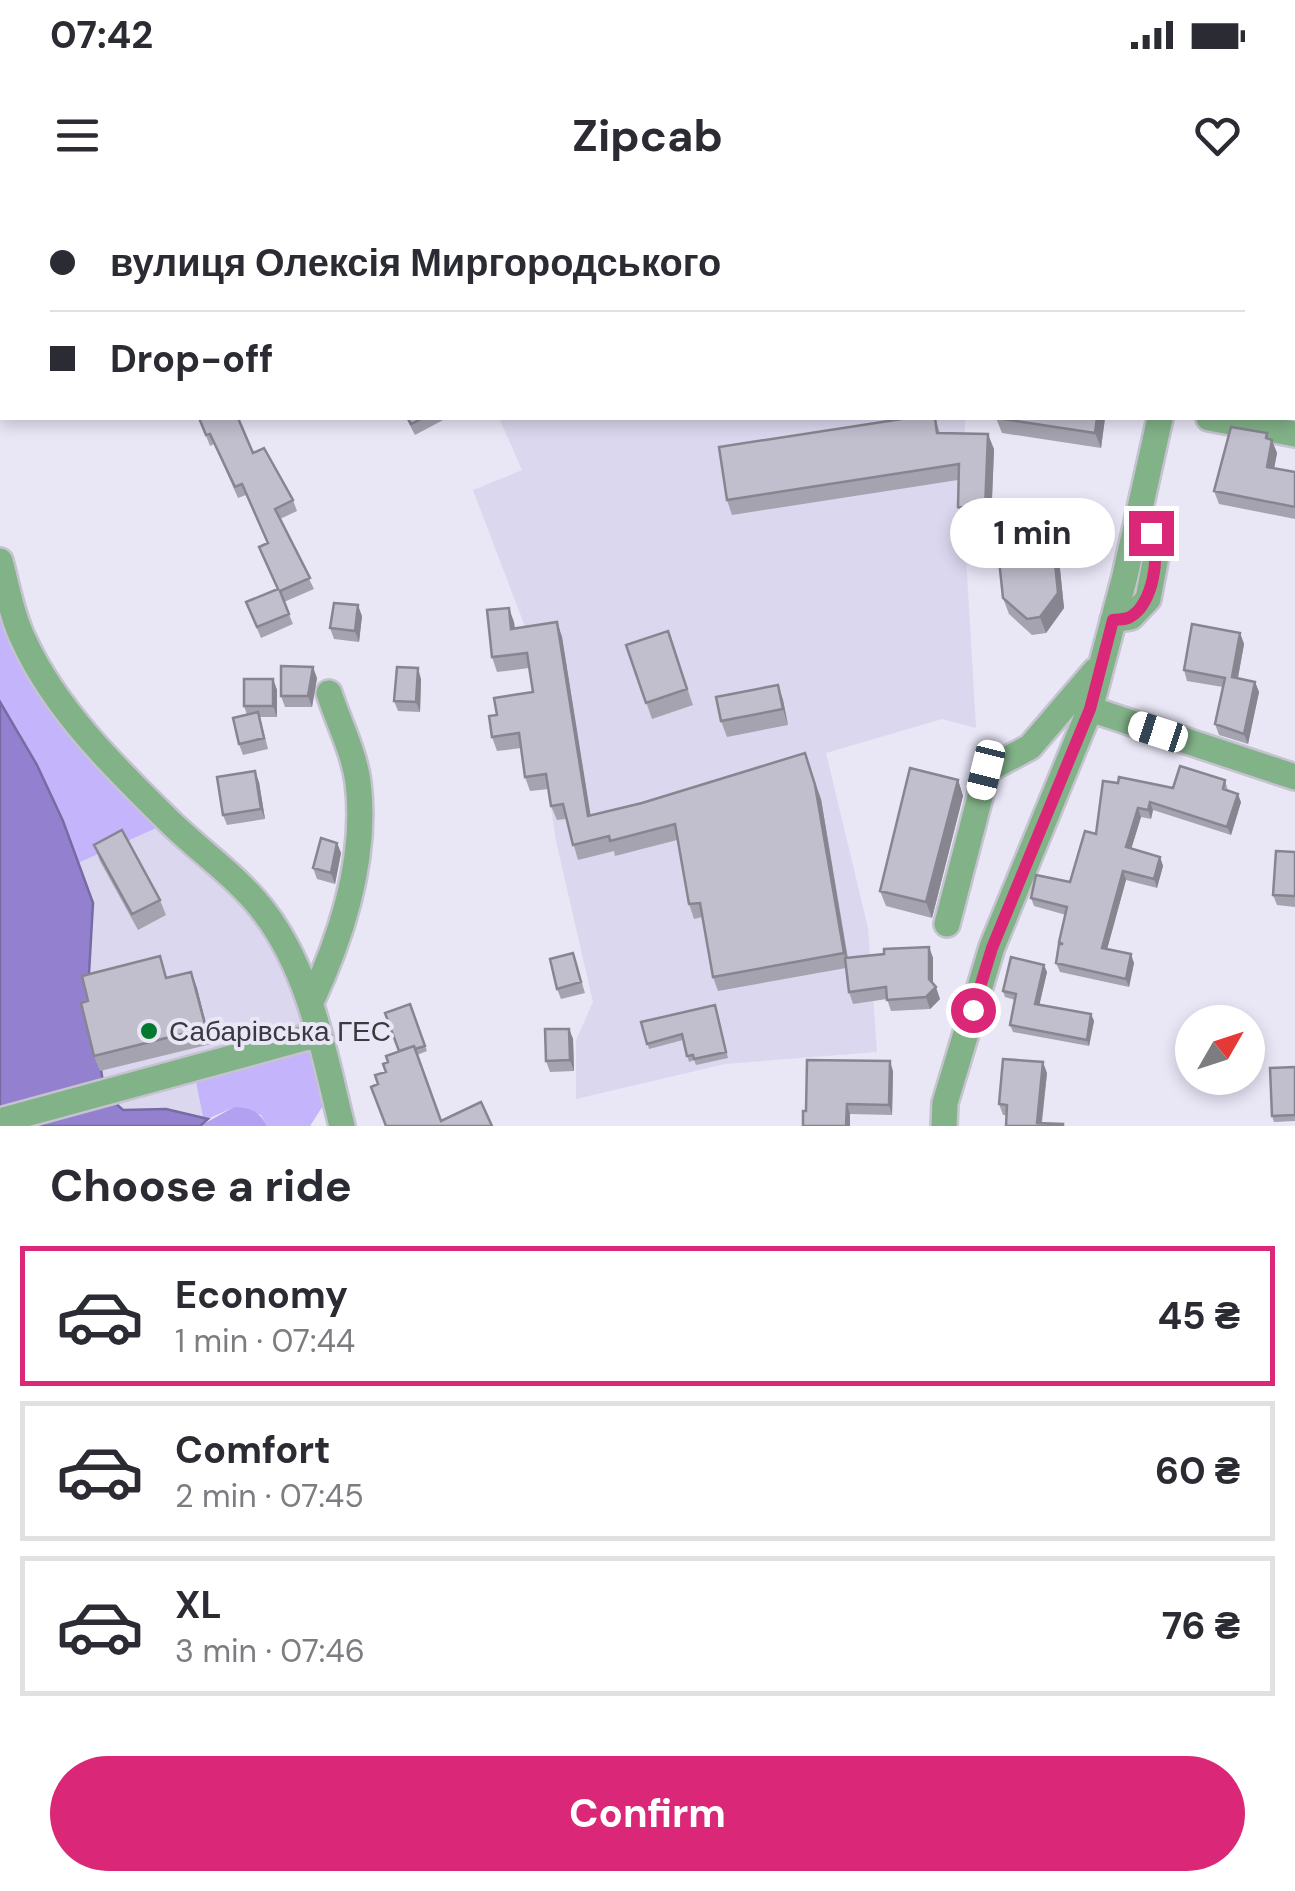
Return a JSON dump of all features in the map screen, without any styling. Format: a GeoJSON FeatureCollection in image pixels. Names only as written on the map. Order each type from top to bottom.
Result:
{"type":"FeatureCollection","features":[{"type":"Feature","properties":{"kind":"street"},"geometry":{"type":"LineString","coordinates":[[944,1126],[946,1102],[992,948],[1090,709],[1160,420]]}},
{"type":"Feature","properties":{"kind":"street"},"geometry":{"type":"LineString","coordinates":[[1219,420],[1295,434]]}},
{"type":"Feature","properties":{"kind":"street"},"geometry":{"type":"LineString","coordinates":[[0,561],[22,638],[47,684],[81,728],[170,822],[257,903],[276,930],[311,1002],[342,1126]]}},
{"type":"Feature","properties":{"kind":"street"},"geometry":{"type":"LineString","coordinates":[[947,924],[986,770],[1030,747],[1102,663]]}},
{"type":"Feature","properties":{"kind":"street"},"geometry":{"type":"LineString","coordinates":[[311,1002],[331,959],[351,884],[360,824],[358,778],[329,692]]}},
{"type":"Feature","properties":{"kind":"street"},"geometry":{"type":"LineString","coordinates":[[1090,709],[1295,777]]}},
{"type":"Feature","properties":{"kind":"street"},"geometry":{"type":"LineString","coordinates":[[0,1121],[319,1034]]}},
{"type":"Feature","properties":{"kind":"shaded area"},"geometry":{"type":"Polygon","coordinates":[[[500,420],[965,420],[964,522],[976,728],[942,719],[826,753],[868,928],[877,1052],[725,1064],[576,1099],[576,1040],[593,1002],[556,841],[524,624],[473,490],[522,470],[500,420]]]}},
{"type":"Feature","properties":{"kind":"shaded area"},"geometry":{"type":"Polygon","coordinates":[[[0,561],[22,638],[170,822],[78,863],[37,765],[0,702],[0,561]]]}},
{"type":"Feature","properties":{"kind":"shaded area"},"geometry":{"type":"Polygon","coordinates":[[[0,702],[37,765],[63,821],[93,903],[88,991],[105,1094],[123,1110],[166,1109],[208,1119],[200,1126],[0,1126],[0,702]]]}},
{"type":"Feature","properties":{"kind":"shaded area"},"geometry":{"type":"Polygon","coordinates":[[[170,822],[257,903],[320,1037],[194,1072],[203,1117],[166,1109],[122,1110],[104,1094],[88,991],[93,903],[78,863],[170,822]]]}},
{"type":"Feature","properties":{"kind":"shaded area"},"geometry":{"type":"Polygon","coordinates":[[[320,1037],[333,1090],[310,1126],[267,1126],[261,1115],[234,1107],[208,1119],[203,1117],[194,1072],[320,1037]]]}},
{"type":"Feature","properties":{"kind":"shaded area"},"geometry":{"type":"Polygon","coordinates":[[[234,1107],[254,1111],[267,1126],[200,1126],[234,1107]]]}},
{"type":"Feature","properties":{"kind":"building"},"geometry":{"type":"Polygon","coordinates":[[[200,420],[239,420],[253,453],[264,448],[293,500],[275,509],[310,578],[280,591],[289,614],[257,627],[246,602],[278,589],[259,547],[268,543],[242,484],[235,487],[210,434],[206,435],[200,420]]]}},
{"type":"Feature","properties":{"kind":"building"},"geometry":{"type":"Polygon","coordinates":[[[895,420],[935,420],[937,433],[988,434],[985,509],[958,507],[959,464],[727,500],[719,447],[895,420]]]}},
{"type":"Feature","properties":{"kind":"building"},"geometry":{"type":"Polygon","coordinates":[[[1009,420],[1097,420],[1095,433],[1009,420]]]}},
{"type":"Feature","properties":{"kind":"building"},"geometry":{"type":"Polygon","coordinates":[[[1231,427],[1267,433],[1266,438],[1272,440],[1267,467],[1295,472],[1295,507],[1214,491],[1231,427]]]}},
{"type":"Feature","properties":{"kind":"building"},"geometry":{"type":"Polygon","coordinates":[[[1032,512],[1042,555],[1054,553],[1058,593],[1040,617],[1027,619],[1003,598],[999,560],[1010,558],[1004,515],[1032,512]]]}},
{"type":"Feature","properties":{"kind":"building"},"geometry":{"type":"Polygon","coordinates":[[[334,603],[358,605],[355,631],[330,628],[334,603]]]}},
{"type":"Feature","properties":{"kind":"building"},"geometry":{"type":"Polygon","coordinates":[[[509,608],[511,629],[557,622],[588,816],[805,753],[815,785],[844,953],[713,977],[700,903],[689,904],[675,824],[610,841],[609,836],[573,845],[563,804],[551,806],[546,774],[525,777],[519,733],[492,737],[489,716],[497,715],[494,698],[533,692],[527,653],[492,657],[487,610],[509,608]]]}},
{"type":"Feature","properties":{"kind":"building"},"geometry":{"type":"Polygon","coordinates":[[[1192,624],[1240,633],[1232,677],[1255,682],[1244,734],[1215,724],[1225,678],[1184,670],[1192,624]]]}},
{"type":"Feature","properties":{"kind":"building"},"geometry":{"type":"Polygon","coordinates":[[[668,631],[687,689],[646,703],[626,645],[668,631]]]}},
{"type":"Feature","properties":{"kind":"building"},"geometry":{"type":"Polygon","coordinates":[[[281,666],[313,667],[308,696],[281,696],[281,666]]]}},
{"type":"Feature","properties":{"kind":"building"},"geometry":{"type":"Polygon","coordinates":[[[397,667],[418,668],[416,702],[394,701],[397,667]]]}},
{"type":"Feature","properties":{"kind":"building"},"geometry":{"type":"Polygon","coordinates":[[[244,679],[273,679],[273,706],[244,706],[244,679]]]}},
{"type":"Feature","properties":{"kind":"building"},"geometry":{"type":"Polygon","coordinates":[[[778,685],[783,709],[721,721],[716,697],[778,685]]]}},
{"type":"Feature","properties":{"kind":"building"},"geometry":{"type":"Polygon","coordinates":[[[258,712],[264,738],[239,744],[233,718],[258,712]]]}},
{"type":"Feature","properties":{"kind":"building"},"geometry":{"type":"Polygon","coordinates":[[[1180,766],[1225,780],[1223,789],[1238,794],[1227,827],[1150,802],[1148,810],[1138,808],[1126,847],[1160,857],[1154,879],[1123,871],[1102,948],[1131,954],[1126,979],[1056,963],[1059,944],[1063,944],[1059,942],[1067,907],[1031,898],[1036,875],[1070,882],[1085,831],[1096,834],[1103,781],[1118,783],[1119,777],[1173,788],[1180,766]]]}},
{"type":"Feature","properties":{"kind":"building"},"geometry":{"type":"Polygon","coordinates":[[[910,768],[958,780],[926,902],[880,891],[910,768]]]}},
{"type":"Feature","properties":{"kind":"building"},"geometry":{"type":"Polygon","coordinates":[[[255,771],[261,809],[223,815],[217,777],[255,771]]]}},
{"type":"Feature","properties":{"kind":"building"},"geometry":{"type":"Polygon","coordinates":[[[122,830],[160,900],[132,914],[94,845],[122,830]]]}},
{"type":"Feature","properties":{"kind":"building"},"geometry":{"type":"Polygon","coordinates":[[[321,838],[337,843],[331,873],[313,868],[321,838]]]}},
{"type":"Feature","properties":{"kind":"building"},"geometry":{"type":"Polygon","coordinates":[[[1276,851],[1295,852],[1295,896],[1273,895],[1276,851]]]}},
{"type":"Feature","properties":{"kind":"building"},"geometry":{"type":"Polygon","coordinates":[[[929,947],[929,979],[936,987],[926,997],[887,1000],[886,987],[849,992],[845,958],[884,954],[884,949],[929,947]]]}},
{"type":"Feature","properties":{"kind":"building"},"geometry":{"type":"Polygon","coordinates":[[[573,953],[581,982],[557,989],[550,959],[573,953]]]}},
{"type":"Feature","properties":{"kind":"building","name":"Сабарівська ГЕС"},"geometry":{"type":"Polygon","coordinates":[[[160,956],[166,978],[191,972],[206,1028],[94,1056],[81,1003],[88,1001],[82,976],[160,956]]]}},
{"type":"Feature","properties":{"kind":"building"},"geometry":{"type":"Polygon","coordinates":[[[1011,957],[1044,965],[1035,1004],[1091,1014],[1087,1040],[1010,1025],[1016,994],[1003,991],[1011,957]]]}},
{"type":"Feature","properties":{"kind":"building"},"geometry":{"type":"Polygon","coordinates":[[[410,1004],[425,1046],[399,1051],[385,1013],[410,1004]]]}},
{"type":"Feature","properties":{"kind":"building"},"geometry":{"type":"Polygon","coordinates":[[[715,1005],[726,1052],[694,1059],[693,1055],[687,1056],[682,1034],[647,1044],[641,1022],[715,1005]]]}},
{"type":"Feature","properties":{"kind":"building"},"geometry":{"type":"Polygon","coordinates":[[[545,1029],[569,1029],[570,1060],[546,1061],[545,1029]]]}},
{"type":"Feature","properties":{"kind":"building"},"geometry":{"type":"Polygon","coordinates":[[[414,1046],[441,1121],[481,1102],[492,1126],[386,1126],[371,1087],[378,1084],[375,1075],[386,1072],[386,1056],[414,1046]]]}},
{"type":"Feature","properties":{"kind":"building"},"geometry":{"type":"Polygon","coordinates":[[[1003,1059],[1043,1062],[1037,1123],[1063,1126],[1006,1126],[1007,1105],[999,1104],[1003,1059]]]}},
{"type":"Feature","properties":{"kind":"building"},"geometry":{"type":"Polygon","coordinates":[[[807,1060],[890,1061],[889,1105],[847,1104],[846,1126],[803,1126],[807,1060]]]}},
{"type":"Feature","properties":{"kind":"building"},"geometry":{"type":"Polygon","coordinates":[[[1295,1067],[1295,1115],[1272,1116],[1270,1068],[1295,1067]]]}},
{"type":"Feature","properties":{"kind":"place","name":"Сабарівська ГЕС"},"geometry":{"type":"Point","coordinates":[149,1031]}},
{"type":"Feature","properties":{"kind":"route"},"geometry":{"type":"LineString","coordinates":[[973,1010],[992,948],[1090,709],[1113,620],[1131,617],[1148,599],[1158,546],[1151,533]]}}]}
